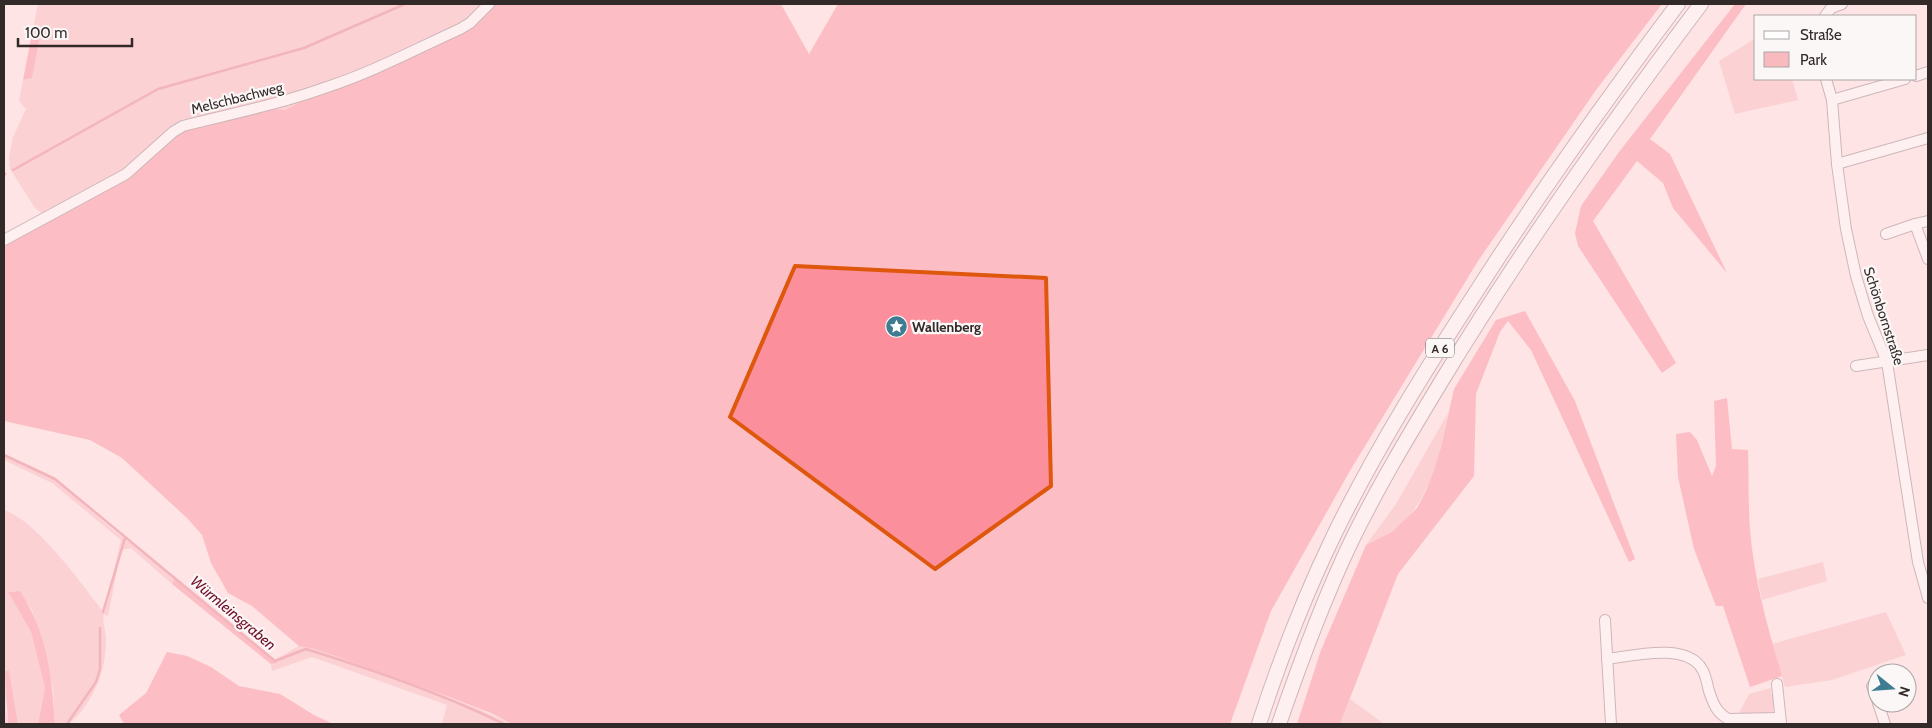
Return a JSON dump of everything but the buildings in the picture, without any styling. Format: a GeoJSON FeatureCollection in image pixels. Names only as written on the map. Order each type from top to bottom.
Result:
{"type":"FeatureCollection","features":[{"type":"Feature","properties":{"kind":"highway","name":"A 6"},"geometry":{"type":"LineString","coordinates":[[1259,724],[1290,637],[1325,554],[1359,487],[1403,408],[1447,336],[1544,189],[1626,73],[1678,4]]}},
{"type":"Feature","properties":{"kind":"highway","name":"A 6"},"geometry":{"type":"LineString","coordinates":[[1279,724],[1318,615],[1350,544],[1398,454],[1516,263],[1590,154],[1701,4]]}},
{"type":"Feature","properties":{"kind":"street","name":"Melschbachweg"},"geometry":{"type":"LineString","coordinates":[[4,240],[126,174],[173,132],[183,126],[326,88],[375,69],[460,29],[476,18],[489,4]]}},
{"type":"Feature","properties":{"kind":"street"},"geometry":{"type":"LineString","coordinates":[[1826,15],[1831,8],[1842,4]]}},
{"type":"Feature","properties":{"kind":"street","name":"Schönbornstraße"},"geometry":{"type":"LineString","coordinates":[[1826,80],[1832,100],[1846,230],[1856,276],[1868,316],[1887,362],[1918,562],[1928,598]]}},
{"type":"Feature","properties":{"kind":"street"},"geometry":{"type":"LineString","coordinates":[[1832,100],[1902,80]]}},
{"type":"Feature","properties":{"kind":"street"},"geometry":{"type":"LineString","coordinates":[[1838,164],[1928,138]]}},
{"type":"Feature","properties":{"kind":"street"},"geometry":{"type":"LineString","coordinates":[[1886,234],[1928,220]]}},
{"type":"Feature","properties":{"kind":"street"},"geometry":{"type":"LineString","coordinates":[[1915,224],[1928,259]]}},
{"type":"Feature","properties":{"kind":"street"},"geometry":{"type":"LineString","coordinates":[[1856,366],[1928,355]]}},
{"type":"Feature","properties":{"kind":"street"},"geometry":{"type":"LineString","coordinates":[[1605,620],[1611,724]]}},
{"type":"Feature","properties":{"kind":"street"},"geometry":{"type":"LineString","coordinates":[[1607,659],[1673,652],[1693,659],[1702,669],[1715,708],[1722,716],[1728,719],[1781,721],[1778,684]]}},
{"type":"Feature","properties":{"kind":"highlighted area"},"geometry":{"type":"Polygon","coordinates":[[[795,266],[1046,278],[1051,486],[935,569],[730,417],[795,266]]]}},
{"type":"Feature","properties":{"kind":"green space"},"geometry":{"type":"Polygon","coordinates":[[[38,4],[485,4],[468,21],[350,76],[285,110],[253,107],[129,167],[43,214],[35,208],[10,169],[9,157],[13,137],[26,109],[19,101],[23,80],[32,78],[40,37],[32,33],[38,4]]]}},
{"type":"Feature","properties":{"kind":"green space"},"geometry":{"type":"Polygon","coordinates":[[[1754,39],[1754,80],[1792,80],[1798,100],[1735,114],[1719,61],[1754,39]]]}},
{"type":"Feature","properties":{"kind":"green space"},"geometry":{"type":"Polygon","coordinates":[[[1448,413],[1432,477],[1417,506],[1394,531],[1366,545],[1396,504],[1448,413]]]}},
{"type":"Feature","properties":{"kind":"green space"},"geometry":{"type":"Polygon","coordinates":[[[4,454],[54,478],[113,530],[175,577],[172,584],[131,548],[121,550],[108,616],[104,614],[103,617],[106,649],[101,673],[92,695],[78,716],[69,724],[55,724],[53,688],[32,610],[19,591],[8,592],[31,632],[45,688],[38,724],[18,724],[9,671],[6,711],[8,724],[4,724],[4,510],[17,516],[44,540],[104,613],[121,540],[52,483],[4,460],[4,454]]]}},
{"type":"Feature","properties":{"kind":"green space"},"geometry":{"type":"Polygon","coordinates":[[[1823,562],[1827,581],[1762,600],[1758,579],[1823,562]]]}},
{"type":"Feature","properties":{"kind":"green space"},"geometry":{"type":"Polygon","coordinates":[[[1886,612],[1906,655],[1882,663],[1867,663],[1867,668],[1832,680],[1785,687],[1772,644],[1886,612]]]}},
{"type":"Feature","properties":{"kind":"green space"},"geometry":{"type":"Polygon","coordinates":[[[299,646],[315,649],[474,707],[512,724],[442,724],[447,705],[312,657],[272,671],[271,664],[276,663],[274,660],[299,646]]]}},
{"type":"Feature","properties":{"kind":"green space"},"geometry":{"type":"Polygon","coordinates":[[[1771,688],[1771,694],[1776,694],[1773,712],[1737,717],[1749,694],[1771,688]]]}},
{"type":"Feature","properties":{"kind":"green space"},"geometry":{"type":"Polygon","coordinates":[[[1350,699],[1384,724],[1340,724],[1350,699]]]}},
{"type":"Feature","properties":{"kind":"shaded area"},"geometry":{"type":"Polygon","coordinates":[[[485,4],[781,4],[809,54],[838,4],[1662,4],[1596,90],[1478,261],[1351,469],[1271,611],[1230,724],[512,724],[491,713],[449,697],[315,649],[299,646],[252,606],[228,593],[211,563],[202,535],[188,519],[122,458],[90,440],[4,421],[4,239],[43,214],[129,167],[171,130],[253,107],[285,110],[350,76],[468,21],[485,4]]]}},
{"type":"Feature","properties":{"kind":"shaded area"},"geometry":{"type":"Polygon","coordinates":[[[1735,4],[1746,4],[1650,139],[1670,154],[1727,273],[1673,208],[1663,183],[1637,161],[1593,221],[1676,363],[1662,373],[1578,246],[1575,233],[1581,206],[1619,152],[1735,4]]]}},
{"type":"Feature","properties":{"kind":"shaded area"},"geometry":{"type":"Polygon","coordinates":[[[32,33],[40,37],[32,78],[23,80],[32,33]]]}},
{"type":"Feature","properties":{"kind":"shaded area"},"geometry":{"type":"Polygon","coordinates":[[[1525,311],[1575,401],[1635,559],[1629,562],[1531,350],[1508,321],[1500,332],[1476,394],[1474,476],[1398,574],[1340,724],[1297,724],[1321,650],[1366,545],[1392,532],[1417,508],[1434,470],[1454,389],[1496,320],[1525,311]]]}},
{"type":"Feature","properties":{"kind":"shaded area"},"geometry":{"type":"Polygon","coordinates":[[[1727,398],[1732,449],[1748,450],[1749,520],[1752,548],[1758,585],[1782,676],[1750,687],[1723,606],[1716,606],[1694,549],[1678,477],[1676,434],[1690,432],[1697,440],[1712,476],[1716,466],[1714,401],[1727,398]]]}},
{"type":"Feature","properties":{"kind":"shaded area"},"geometry":{"type":"Polygon","coordinates":[[[175,577],[277,663],[271,664],[172,584],[175,577]]]}},
{"type":"Feature","properties":{"kind":"shaded area"},"geometry":{"type":"Polygon","coordinates":[[[20,591],[29,607],[42,639],[50,672],[55,724],[38,724],[45,688],[31,632],[8,592],[20,591]]]}},
{"type":"Feature","properties":{"kind":"shaded area"},"geometry":{"type":"Polygon","coordinates":[[[167,652],[187,656],[211,667],[239,686],[280,694],[314,715],[333,724],[124,724],[119,715],[146,693],[167,652]]]}},
{"type":"Feature","properties":{"kind":"shaded area"},"geometry":{"type":"Polygon","coordinates":[[[9,670],[18,724],[8,724],[5,672],[9,670]]]}},
{"type":"Feature","properties":{"kind":"waterway"},"geometry":{"type":"LineString","coordinates":[[13,170],[158,89],[304,48],[405,4]]}},
{"type":"Feature","properties":{"kind":"waterway","name":"Würmleinsgraben"},"geometry":{"type":"LineString","coordinates":[[4,455],[55,479],[275,661],[306,649],[406,683],[456,702],[504,724]]}},
{"type":"Feature","properties":{"kind":"waterway"},"geometry":{"type":"LineString","coordinates":[[103,612],[125,538]]}},
{"type":"Feature","properties":{"kind":"waterway"},"geometry":{"type":"LineString","coordinates":[[67,724],[96,682],[100,669],[100,628]]}},
{"type":"Feature","properties":{"kind":"place","name":"Wallenberg"},"geometry":{"type":"Point","coordinates":[896,327]}}]}
